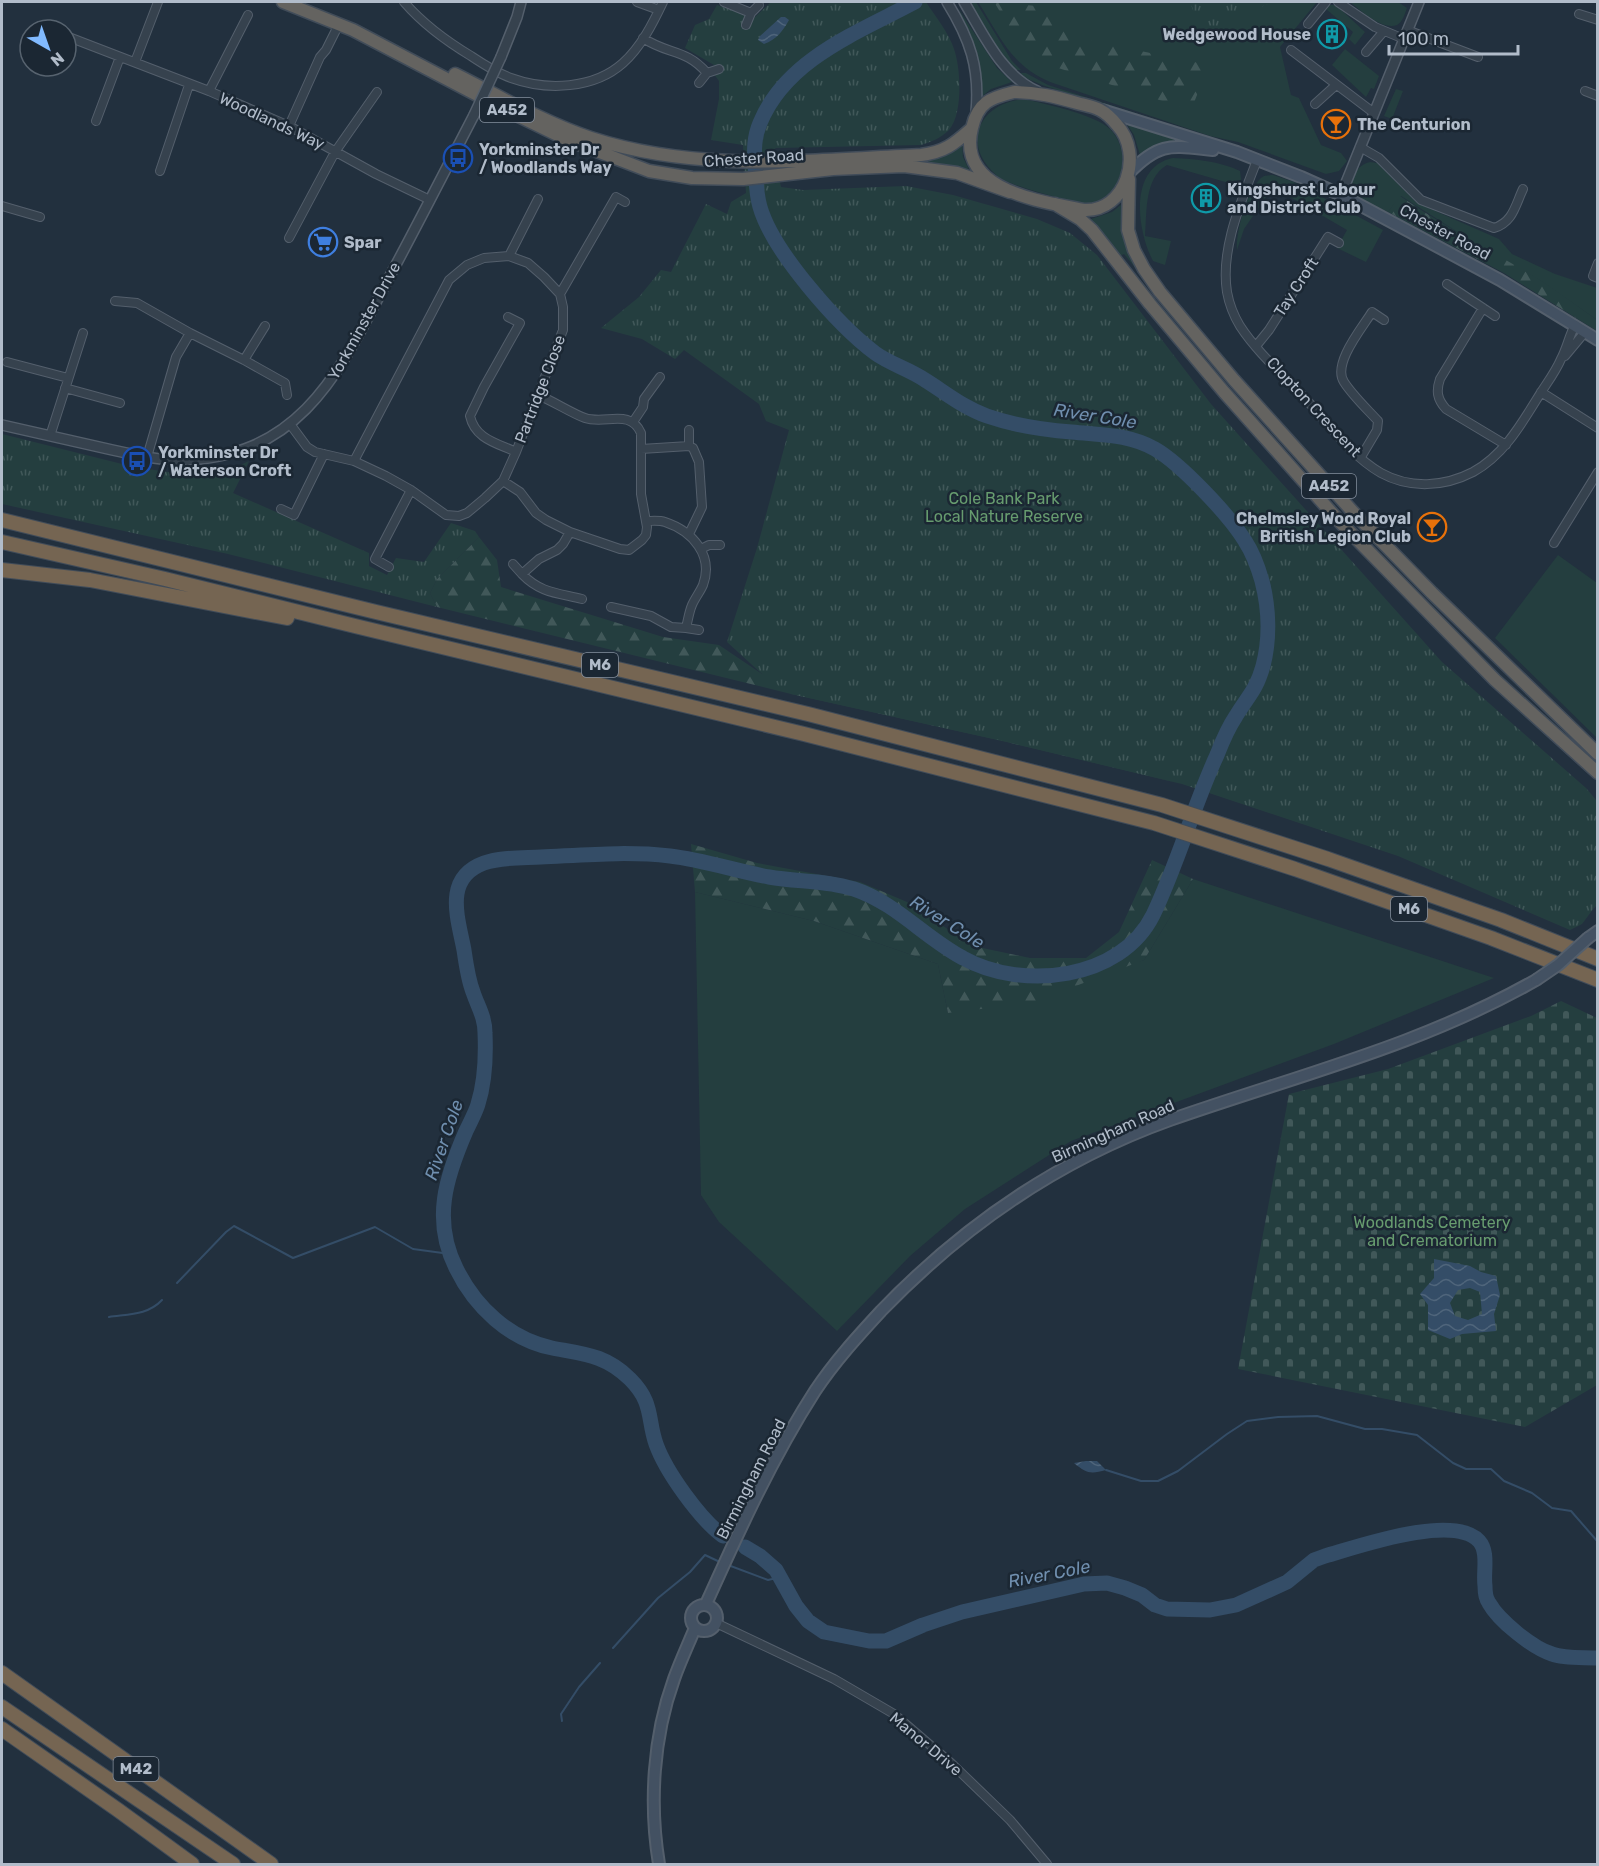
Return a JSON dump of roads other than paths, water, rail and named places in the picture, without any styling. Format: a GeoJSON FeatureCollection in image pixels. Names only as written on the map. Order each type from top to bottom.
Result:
{"type":"FeatureCollection","features":[{"type":"Feature","properties":{"kind":"highway","name":"Chester Road"},"geometry":{"type":"LineString","coordinates":[[283,2],[339,24],[504,109],[608,156],[649,171],[675,176],[706,180],[743,179],[788,168],[937,153],[949,148],[971,129]]}},
{"type":"Feature","properties":{"kind":"highway","name":"Chester Road"},"geometry":{"type":"LineString","coordinates":[[305,2],[379,35],[541,117],[590,138],[634,150],[683,159],[740,161],[788,168],[904,166],[957,173],[1010,192]]}},
{"type":"Feature","properties":{"kind":"highway","name":"A452"},"geometry":{"type":"LineString","coordinates":[[1129,176],[1120,192],[1112,200],[1093,210],[1056,204],[1010,192],[986,177],[973,163],[969,143],[976,112],[988,100],[1002,95],[1014,92],[1044,94],[1099,109],[1119,126],[1130,155],[1128,230],[1134,250],[1160,292],[1234,380],[1353,512],[1432,594],[1598,753]]}},
{"type":"Feature","properties":{"kind":"highway","name":"A452"},"geometry":{"type":"LineString","coordinates":[[1056,204],[1080,219],[1092,230],[1216,383],[1339,521],[1495,680],[1598,773]]}},
{"type":"Feature","properties":{"kind":"highway","name":"M6"},"geometry":{"type":"LineString","coordinates":[[2,521],[36,527],[376,612],[808,714],[1162,805],[1501,920],[1598,959]]}},
{"type":"Feature","properties":{"kind":"highway","name":"M6"},"geometry":{"type":"LineString","coordinates":[[2,542],[165,579],[804,734],[1154,823],[1219,843],[1491,938],[1598,980]]}},
{"type":"Feature","properties":{"kind":"highway","name":"M6"},"geometry":{"type":"LineString","coordinates":[[2,570],[90,580],[278,616],[355,626]]}},
{"type":"Feature","properties":{"kind":"highway","name":"M42"},"geometry":{"type":"LineString","coordinates":[[2,1672],[271,1864]]}},
{"type":"Feature","properties":{"kind":"highway"},"geometry":{"type":"LineString","coordinates":[[2,1707],[233,1864]]}},
{"type":"Feature","properties":{"kind":"highway"},"geometry":{"type":"LineString","coordinates":[[2,1729],[192,1864]]}},
{"type":"Feature","properties":{"kind":"main road","name":"Chester Road"},"geometry":{"type":"LineString","coordinates":[[1099,109],[1237,152],[1341,195],[1500,280],[1598,340]]}},
{"type":"Feature","properties":{"kind":"main road","name":"Chester Road"},"geometry":{"type":"LineString","coordinates":[[1129,176],[1144,159],[1156,150],[1167,147],[1237,152]]}},
{"type":"Feature","properties":{"kind":"main road","name":"Birmingham Road"},"geometry":{"type":"LineString","coordinates":[[706,1604],[750,1508],[788,1436],[817,1389],[846,1350],[905,1286],[940,1253],[980,1221],[1020,1193],[1083,1157],[1168,1121],[1431,1032],[1480,1010],[1536,980],[1558,965],[1593,935]]}},
{"type":"Feature","properties":{"kind":"main road"},"geometry":{"type":"LineString","coordinates":[[706,1604],[715,1611],[716,1623],[714,1627],[706,1631],[695,1628],[691,1615],[696,1607],[706,1604]]}},
{"type":"Feature","properties":{"kind":"main road"},"geometry":{"type":"LineString","coordinates":[[659,1864],[654,1823],[654,1779],[662,1725],[674,1680],[695,1628]]}},
{"type":"Feature","properties":{"kind":"street"},"geometry":{"type":"LineString","coordinates":[[135,62],[158,2]]}},
{"type":"Feature","properties":{"kind":"street"},"geometry":{"type":"LineString","coordinates":[[404,2],[443,39],[483,64],[510,78],[536,85],[560,86],[584,83],[622,64],[643,38],[663,2]]}},
{"type":"Feature","properties":{"kind":"street","name":"Yorkminster Drive"},"geometry":{"type":"LineString","coordinates":[[2,425],[147,458],[178,460],[222,455],[256,444],[290,424],[322,394],[337,373],[474,115],[501,57],[520,2]]}},
{"type":"Feature","properties":{"kind":"street"},"geometry":{"type":"LineString","coordinates":[[637,2],[659,10]]}},
{"type":"Feature","properties":{"kind":"street"},"geometry":{"type":"LineString","coordinates":[[724,2],[751,13]]}},
{"type":"Feature","properties":{"kind":"street"},"geometry":{"type":"LineString","coordinates":[[964,2],[991,49],[1028,87],[1044,94]]}},
{"type":"Feature","properties":{"kind":"street"},"geometry":{"type":"LineString","coordinates":[[1308,24],[1326,2]]}},
{"type":"Feature","properties":{"kind":"street"},"geometry":{"type":"LineString","coordinates":[[1340,2],[1374,27],[1384,31],[1406,35],[1478,57]]}},
{"type":"Feature","properties":{"kind":"street"},"geometry":{"type":"LineString","coordinates":[[1341,195],[1419,2]]}},
{"type":"Feature","properties":{"kind":"street"},"geometry":{"type":"LineString","coordinates":[[746,25],[751,13],[759,5]]}},
{"type":"Feature","properties":{"kind":"street"},"geometry":{"type":"LineString","coordinates":[[949,5],[968,39],[974,59],[976,112]]}},
{"type":"Feature","properties":{"kind":"street"},"geometry":{"type":"LineString","coordinates":[[1579,14],[1598,20]]}},
{"type":"Feature","properties":{"kind":"street","name":"Woodlands Way"},"geometry":{"type":"LineString","coordinates":[[209,91],[248,15]]}},
{"type":"Feature","properties":{"kind":"street"},"geometry":{"type":"LineString","coordinates":[[288,126],[320,57],[339,24]]}},
{"type":"Feature","properties":{"kind":"street"},"geometry":{"type":"LineString","coordinates":[[1366,52],[1384,31]]}},
{"type":"Feature","properties":{"kind":"street"},"geometry":{"type":"LineString","coordinates":[[643,38],[660,49],[686,55],[697,62],[706,73]]}},
{"type":"Feature","properties":{"kind":"street","name":"Woodlands Way"},"geometry":{"type":"LineString","coordinates":[[78,41],[209,91],[288,126],[430,200]]}},
{"type":"Feature","properties":{"kind":"street"},"geometry":{"type":"LineString","coordinates":[[1291,50],[1374,113]]}},
{"type":"Feature","properties":{"kind":"street"},"geometry":{"type":"LineString","coordinates":[[96,121],[120,57]]}},
{"type":"Feature","properties":{"kind":"street"},"geometry":{"type":"LineString","coordinates":[[699,84],[706,73],[719,69]]}},
{"type":"Feature","properties":{"kind":"street"},"geometry":{"type":"LineString","coordinates":[[160,171],[189,85]]}},
{"type":"Feature","properties":{"kind":"street"},"geometry":{"type":"LineString","coordinates":[[1315,104],[1336,85]]}},
{"type":"Feature","properties":{"kind":"street"},"geometry":{"type":"LineString","coordinates":[[1585,91],[1598,96]]}},
{"type":"Feature","properties":{"kind":"street","name":"Woodlands Way"},"geometry":{"type":"LineString","coordinates":[[289,238],[335,152],[376,92]]}},
{"type":"Feature","properties":{"kind":"street"},"geometry":{"type":"LineString","coordinates":[[1360,147],[1379,158],[1420,200],[1494,228],[1505,224],[1511,216],[1523,189]]}},
{"type":"Feature","properties":{"kind":"street","name":"Clopton Crescent"},"geometry":{"type":"LineString","coordinates":[[1257,160],[1231,241],[1226,278],[1227,292],[1235,318],[1256,346],[1360,457],[1382,473],[1402,481],[1430,485],[1463,477],[1488,462],[1506,445],[1541,392],[1561,359],[1575,325]]}},
{"type":"Feature","properties":{"kind":"street"},"geometry":{"type":"LineString","coordinates":[[354,461],[449,280],[467,265],[476,261],[509,256],[528,263],[560,294],[616,197],[625,202]]}},
{"type":"Feature","properties":{"kind":"street"},"geometry":{"type":"LineString","coordinates":[[509,256],[538,199]]}},
{"type":"Feature","properties":{"kind":"street"},"geometry":{"type":"LineString","coordinates":[[2,207],[40,217]]}},
{"type":"Feature","properties":{"kind":"street","name":"Tay Croft"},"geometry":{"type":"LineString","coordinates":[[1256,346],[1269,330],[1328,237],[1339,243]]}},
{"type":"Feature","properties":{"kind":"street"},"geometry":{"type":"LineString","coordinates":[[1598,263],[1593,276],[1598,278]]}},
{"type":"Feature","properties":{"kind":"street"},"geometry":{"type":"LineString","coordinates":[[1447,284],[1495,316]]}},
{"type":"Feature","properties":{"kind":"street","name":"Partridge Close"},"geometry":{"type":"LineString","coordinates":[[411,490],[446,515],[459,516],[467,513],[503,481],[563,330],[563,307],[560,294]]}},
{"type":"Feature","properties":{"kind":"street"},"geometry":{"type":"LineString","coordinates":[[115,301],[137,303],[244,360],[285,383],[287,395]]}},
{"type":"Feature","properties":{"kind":"street"},"geometry":{"type":"LineString","coordinates":[[1483,308],[1440,379],[1437,388],[1438,396],[1440,403],[1446,409],[1506,445]]}},
{"type":"Feature","properties":{"kind":"street"},"geometry":{"type":"LineString","coordinates":[[1360,457],[1377,430],[1378,421],[1342,381],[1341,367],[1344,357],[1372,312],[1384,320]]}},
{"type":"Feature","properties":{"kind":"street"},"geometry":{"type":"LineString","coordinates":[[508,317],[520,323],[470,416],[474,429],[479,435],[516,452]]}},
{"type":"Feature","properties":{"kind":"street"},"geometry":{"type":"LineString","coordinates":[[244,360],[265,326]]}},
{"type":"Feature","properties":{"kind":"street","name":"Clopton Crescent"},"geometry":{"type":"LineString","coordinates":[[1561,359],[1577,344],[1585,332]]}},
{"type":"Feature","properties":{"kind":"street"},"geometry":{"type":"LineString","coordinates":[[50,436],[83,333]]}},
{"type":"Feature","properties":{"kind":"street"},"geometry":{"type":"LineString","coordinates":[[147,458],[176,357],[190,333]]}},
{"type":"Feature","properties":{"kind":"street"},"geometry":{"type":"LineString","coordinates":[[8,362],[68,378]]}},
{"type":"Feature","properties":{"kind":"street"},"geometry":{"type":"LineString","coordinates":[[633,422],[643,408],[644,399],[660,376]]}},
{"type":"Feature","properties":{"kind":"street"},"geometry":{"type":"LineString","coordinates":[[65,388],[120,403]]}},
{"type":"Feature","properties":{"kind":"street"},"geometry":{"type":"LineString","coordinates":[[1541,392],[1598,428]]}},
{"type":"Feature","properties":{"kind":"street"},"geometry":{"type":"LineString","coordinates":[[503,481],[520,492],[536,513],[570,531],[620,549],[629,550],[646,535],[646,520],[640,494],[641,434],[633,422],[624,419],[586,419],[538,395]]}},
{"type":"Feature","properties":{"kind":"street"},"geometry":{"type":"LineString","coordinates":[[290,424],[307,447],[315,452],[354,461],[411,490],[375,559],[389,567]]}},
{"type":"Feature","properties":{"kind":"street"},"geometry":{"type":"LineString","coordinates":[[689,430],[689,446]]}},
{"type":"Feature","properties":{"kind":"street"},"geometry":{"type":"LineString","coordinates":[[641,449],[689,446],[693,448],[699,462],[702,507],[689,534]]}},
{"type":"Feature","properties":{"kind":"street"},"geometry":{"type":"LineString","coordinates":[[281,509],[294,515],[324,454]]}},
{"type":"Feature","properties":{"kind":"street"},"geometry":{"type":"LineString","coordinates":[[1554,543],[1598,472]]}},
{"type":"Feature","properties":{"kind":"street"},"geometry":{"type":"LineString","coordinates":[[646,520],[664,521],[689,534],[705,558],[706,573],[703,585],[691,608],[686,628]]}},
{"type":"Feature","properties":{"kind":"street"},"geometry":{"type":"LineString","coordinates":[[522,574],[539,559],[557,550],[570,531]]}},
{"type":"Feature","properties":{"kind":"street"},"geometry":{"type":"LineString","coordinates":[[701,549],[709,545],[720,545]]}},
{"type":"Feature","properties":{"kind":"street"},"geometry":{"type":"LineString","coordinates":[[513,564],[532,585],[582,599]]}},
{"type":"Feature","properties":{"kind":"street"},"geometry":{"type":"LineString","coordinates":[[611,607],[651,616],[671,627],[699,630]]}},
{"type":"Feature","properties":{"kind":"street","name":"Manor Drive"},"geometry":{"type":"LineString","coordinates":[[716,1623],[834,1679],[894,1714],[951,1763],[1001,1812],[1047,1864]]}},
{"type":"Feature","properties":{"kind":"water"},"geometry":{"type":"Polygon","coordinates":[[[781,17],[789,20],[779,35],[764,44],[758,40],[760,36],[781,17]]]}},
{"type":"Feature","properties":{"kind":"water"},"geometry":{"type":"Polygon","coordinates":[[[1434,1259],[1470,1266],[1496,1276],[1500,1295],[1494,1314],[1496,1331],[1462,1334],[1450,1339],[1428,1330],[1428,1305],[1420,1294],[1434,1278],[1434,1259]],[[1470,1288],[1458,1290],[1450,1303],[1455,1316],[1468,1320],[1482,1314],[1480,1292],[1470,1288]]]}},
{"type":"Feature","properties":{"kind":"water"},"geometry":{"type":"Polygon","coordinates":[[[1097,1461],[1106,1470],[1089,1472],[1074,1463],[1097,1461]]]}},
{"type":"Feature","properties":{"kind":"waterway","name":"River Cole"},"geometry":{"type":"LineString","coordinates":[[723,1536],[694,1507],[667,1468],[653,1435],[646,1403],[630,1379],[603,1360],[536,1344],[508,1329],[483,1308],[456,1268],[445,1233],[444,1199],[459,1148],[478,1104],[485,1060],[484,1022],[470,982],[457,912],[456,900],[463,878],[471,870],[484,863],[504,859],[589,854],[670,856],[769,877],[833,884],[854,889],[883,903],[949,950],[987,968],[1013,974],[1041,976],[1068,973],[1094,966],[1118,954],[1138,937],[1153,915],[1223,740],[1258,682],[1267,645],[1268,624],[1264,591],[1250,550],[1238,530],[1217,505],[1178,466],[1155,449],[1135,440],[1040,428],[987,416],[963,405],[919,376],[881,357],[843,325],[808,286],[792,266],[767,225],[758,197],[755,149],[758,128],[772,101],[787,81],[826,50],[915,2]]}},
{"type":"Feature","properties":{"kind":"waterway"},"geometry":{"type":"LineString","coordinates":[[177,1283],[234,1226],[293,1258],[375,1227],[413,1249],[450,1254]]}},
{"type":"Feature","properties":{"kind":"waterway"},"geometry":{"type":"LineString","coordinates":[[109,1317],[151,1309],[162,1300]]}},
{"type":"Feature","properties":{"kind":"waterway"},"geometry":{"type":"LineString","coordinates":[[1106,1470],[1141,1481],[1158,1481],[1178,1471],[1247,1421],[1317,1416],[1365,1429],[1382,1429],[1417,1435],[1453,1463],[1466,1469],[1491,1469],[1504,1481],[1532,1493],[1552,1508],[1571,1511],[1598,1542]]}},
{"type":"Feature","properties":{"kind":"waterway","name":"River Cole"},"geometry":{"type":"LineString","coordinates":[[745,1547],[776,1570],[796,1606],[808,1621],[824,1632],[869,1641],[886,1641],[962,1612],[1084,1584],[1107,1583],[1125,1588],[1167,1609],[1210,1610],[1236,1605],[1287,1582],[1314,1560],[1325,1556],[1404,1535],[1448,1530],[1466,1533],[1479,1541],[1485,1556],[1487,1599],[1500,1618],[1517,1633],[1544,1651],[1557,1656],[1598,1658]]}},
{"type":"Feature","properties":{"kind":"waterway"},"geometry":{"type":"LineString","coordinates":[[613,1648],[658,1598],[690,1572],[705,1555],[722,1563]]}},
{"type":"Feature","properties":{"kind":"waterway"},"geometry":{"type":"LineString","coordinates":[[728,1565],[768,1580],[781,1577]]}},
{"type":"Feature","properties":{"kind":"waterway"},"geometry":{"type":"LineString","coordinates":[[562,1721],[561,1714],[579,1687],[600,1663]]}},
{"type":"Feature","properties":{"kind":"place","name":"Wedgewood House"},"geometry":{"type":"Point","coordinates":[1332,34]}},
{"type":"Feature","properties":{"kind":"place","name":"The Centurion"},"geometry":{"type":"Point","coordinates":[1336,124]}},
{"type":"Feature","properties":{"kind":"place","name":"Yorkminster Dr / Woodlands Way"},"geometry":{"type":"Point","coordinates":[458,158]}},
{"type":"Feature","properties":{"kind":"place","name":"Kingshurst Labour and District Club"},"geometry":{"type":"Point","coordinates":[1206,198]}},
{"type":"Feature","properties":{"kind":"place","name":"Spar"},"geometry":{"type":"Point","coordinates":[323,242]}},
{"type":"Feature","properties":{"kind":"place","name":"Yorkminster Dr / Waterson Croft"},"geometry":{"type":"Point","coordinates":[137,461]}},
{"type":"Feature","properties":{"kind":"place","name":"Chelmsley Wood Royal British Legion Club"},"geometry":{"type":"Point","coordinates":[1432,527]}},
{"type":"Feature","properties":{"kind":"park label","name":"Cole Bank Park Local Nature Reserve"},"geometry":{"type":"Point","coordinates":[1004,507]}},
{"type":"Feature","properties":{"kind":"park label","name":"Woodlands Cemetery and Crematorium"},"geometry":{"type":"Point","coordinates":[1432,1231]}}]}
